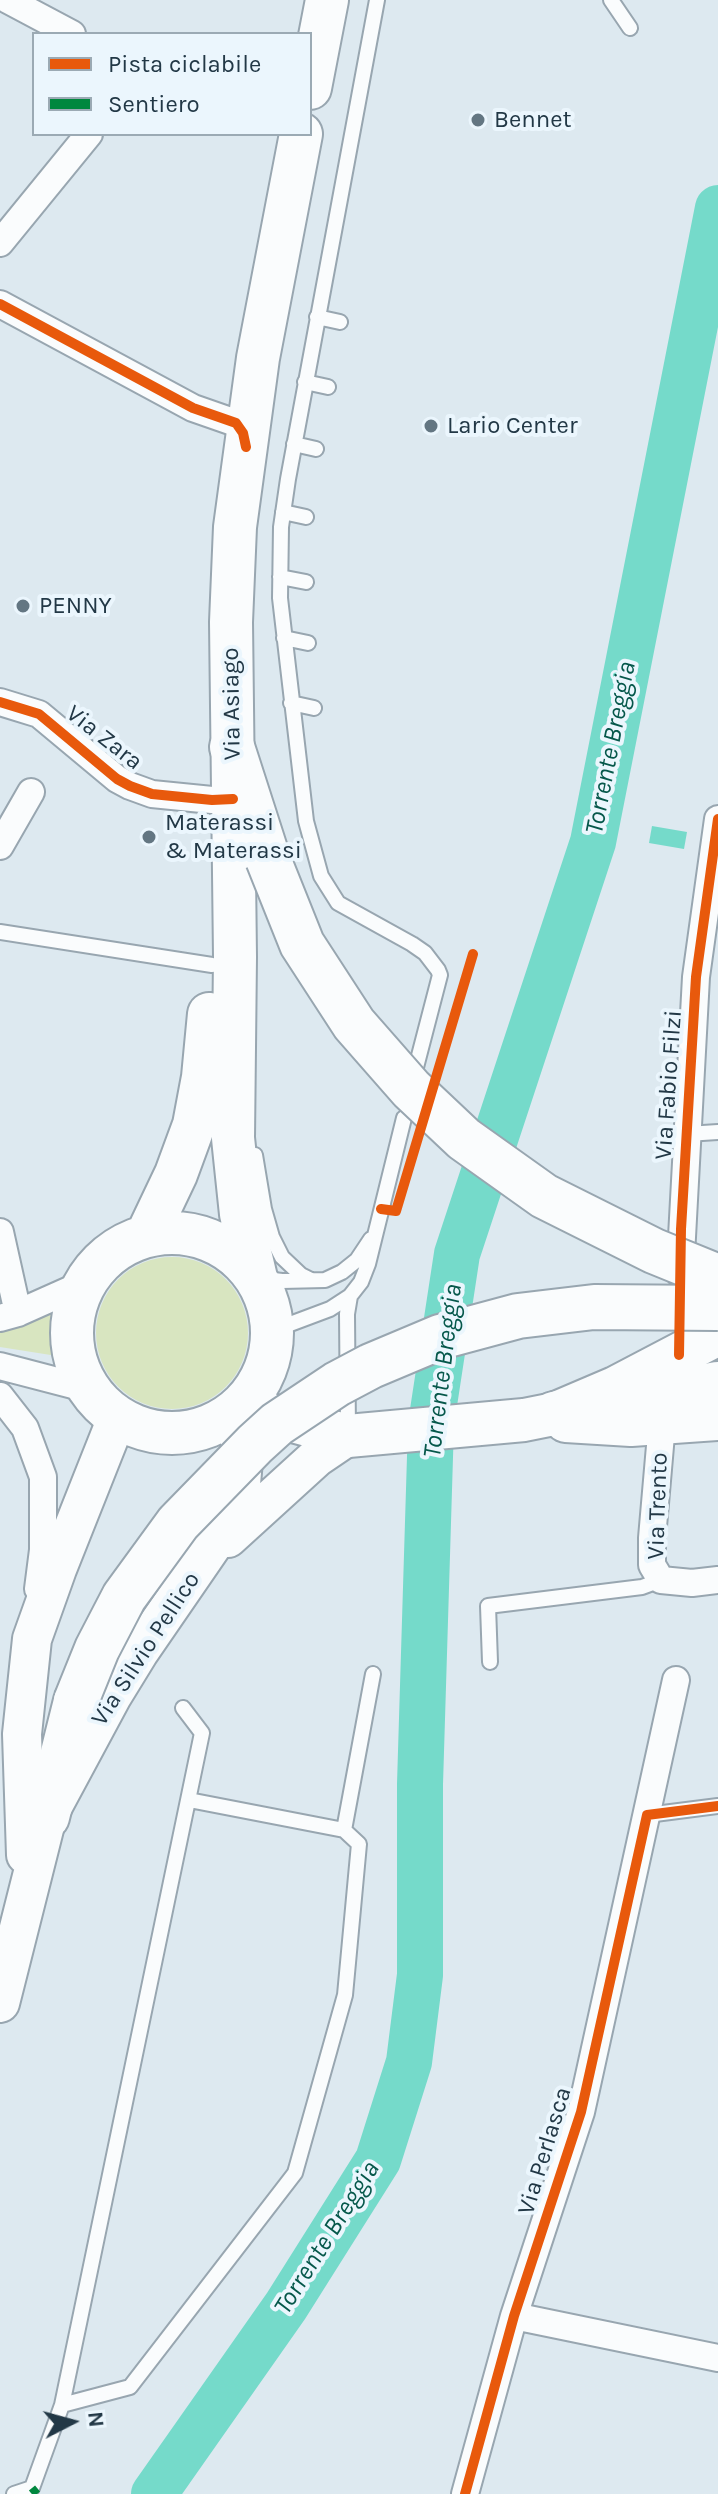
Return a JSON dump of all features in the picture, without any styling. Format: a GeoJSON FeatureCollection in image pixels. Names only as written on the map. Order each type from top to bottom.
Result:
{"type":"FeatureCollection","features":[{"type":"Feature","properties":{"kind":"highway"},"geometry":{"type":"LineString","coordinates":[[232,747],[268,859],[302,944],[354,1024],[411,1089],[453,1129],[544,1196],[654,1251],[718,1277]]}},
{"type":"Feature","properties":{"kind":"highway"},"geometry":{"type":"LineString","coordinates":[[47,1817],[76,1701],[111,1622],[160,1544],[200,1497],[277,1424],[337,1384],[371,1366],[440,1337],[518,1316],[594,1307],[718,1308]]}},
{"type":"Feature","properties":{"kind":"highway"},"geometry":{"type":"LineString","coordinates":[[523,1420],[718,1384]]}},
{"type":"Feature","properties":{"kind":"main road"},"geometry":{"type":"LineString","coordinates":[[295,32],[301,0]]}},
{"type":"Feature","properties":{"kind":"main road"},"geometry":{"type":"LineString","coordinates":[[312,78],[327,0]]}},
{"type":"Feature","properties":{"kind":"main road","name":"Via Asiago"},"geometry":{"type":"LineString","coordinates":[[147,1235],[176,1174],[196,1116],[205,1058],[222,800],[232,747],[235,432],[276,136]]}},
{"type":"Feature","properties":{"kind":"main road","name":"Via Asiago"},"geometry":{"type":"LineString","coordinates":[[256,1278],[236,1178],[233,1076],[235,957],[209,630],[212,525],[235,432],[258,358],[301,136]]}},
{"type":"Feature","properties":{"kind":"main road"},"geometry":{"type":"LineString","coordinates":[[271,1341],[255,1390],[235,1412],[216,1424],[187,1433],[159,1434],[137,1428],[101,1405],[76,1366],[71,1337],[74,1308],[83,1284],[99,1263],[121,1245],[166,1232],[186,1233],[214,1242],[238,1257],[256,1278],[269,1308],[271,1341],[287,1387],[304,1411],[348,1434]]}},
{"type":"Feature","properties":{"kind":"main road"},"geometry":{"type":"LineString","coordinates":[[523,1420],[615,1388],[718,1334]]}},
{"type":"Feature","properties":{"kind":"main road"},"geometry":{"type":"LineString","coordinates":[[235,1412],[264,1412],[348,1434],[523,1420],[631,1425],[718,1419]]}},
{"type":"Feature","properties":{"kind":"main road","name":"Via Silvio Pellico"},"geometry":{"type":"LineString","coordinates":[[0,2003],[47,1817],[112,1696],[218,1537],[240,1496],[243,1460],[235,1412]]}},
{"type":"Feature","properties":{"kind":"main road","name":"Via Silvio Pellico"},"geometry":{"type":"LineString","coordinates":[[31,1885],[25,1849],[22,1734],[32,1639],[117,1418]]}},
{"type":"Feature","properties":{"kind":"main road"},"geometry":{"type":"LineString","coordinates":[[199,1564],[317,1457],[348,1434]]}},
{"type":"Feature","properties":{"kind":"street"},"geometry":{"type":"LineString","coordinates":[[8,0],[68,32]]}},
{"type":"Feature","properties":{"kind":"street"},"geometry":{"type":"LineString","coordinates":[[0,243],[87,136]]}},
{"type":"Feature","properties":{"kind":"street"},"geometry":{"type":"LineString","coordinates":[[0,304],[235,432]]}},
{"type":"Feature","properties":{"kind":"street","name":"Via Zara"},"geometry":{"type":"LineString","coordinates":[[0,702],[39,714],[117,779],[130,786],[152,794],[222,800]]}},
{"type":"Feature","properties":{"kind":"street"},"geometry":{"type":"LineString","coordinates":[[0,846],[31,792]]}},
{"type":"Feature","properties":{"kind":"street","name":"Via Fabio Filzi"},"geometry":{"type":"LineString","coordinates":[[679,1355],[681,1229],[696,977],[718,819]]}},
{"type":"Feature","properties":{"kind":"street"},"geometry":{"type":"LineString","coordinates":[[0,1232],[9,1315],[83,1284]]}},
{"type":"Feature","properties":{"kind":"street"},"geometry":{"type":"LineString","coordinates":[[0,1366],[88,1389]]}},
{"type":"Feature","properties":{"kind":"street"},"geometry":{"type":"LineString","coordinates":[[0,1396],[25,1428],[43,1477],[43,1550],[32,1639]]}},
{"type":"Feature","properties":{"kind":"street","name":"Via Trento"},"geometry":{"type":"LineString","coordinates":[[662,1423],[652,1565],[661,1580],[692,1583],[718,1580]]}},
{"type":"Feature","properties":{"kind":"street","name":"Via Perlasca"},"geometry":{"type":"LineString","coordinates":[[465,2494],[514,2316],[581,2112],[676,1680]]}},
{"type":"Feature","properties":{"kind":"street"},"geometry":{"type":"LineString","coordinates":[[514,2316],[718,2358]]}},
{"type":"Feature","properties":{"kind":"lane"},"geometry":{"type":"LineString","coordinates":[[377,0],[294,444],[283,512],[280,577],[291,703],[306,821],[315,860],[328,891],[348,910],[425,953],[440,975],[414,1075]]}},
{"type":"Feature","properties":{"kind":"lane"},"geometry":{"type":"LineString","coordinates":[[611,0],[630,28]]}},
{"type":"Feature","properties":{"kind":"lane"},"geometry":{"type":"LineString","coordinates":[[317,317],[340,322]]}},
{"type":"Feature","properties":{"kind":"lane"},"geometry":{"type":"LineString","coordinates":[[305,382],[328,387]]}},
{"type":"Feature","properties":{"kind":"lane"},"geometry":{"type":"LineString","coordinates":[[294,444],[316,449]]}},
{"type":"Feature","properties":{"kind":"lane"},"geometry":{"type":"LineString","coordinates":[[283,512],[306,517]]}},
{"type":"Feature","properties":{"kind":"lane"},"geometry":{"type":"LineString","coordinates":[[280,577],[306,582]]}},
{"type":"Feature","properties":{"kind":"lane"},"geometry":{"type":"LineString","coordinates":[[284,638],[308,643]]}},
{"type":"Feature","properties":{"kind":"lane"},"geometry":{"type":"LineString","coordinates":[[291,703],[314,708]]}},
{"type":"Feature","properties":{"kind":"lane"},"geometry":{"type":"LineString","coordinates":[[0,932],[212,965]]}},
{"type":"Feature","properties":{"kind":"lane"},"geometry":{"type":"LineString","coordinates":[[233,1076],[250,1115]]}},
{"type":"Feature","properties":{"kind":"lane"},"geometry":{"type":"LineString","coordinates":[[271,1341],[350,1296],[361,1282],[404,1118]]}},
{"type":"Feature","properties":{"kind":"lane"},"geometry":{"type":"LineString","coordinates":[[687,1134],[718,1132]]}},
{"type":"Feature","properties":{"kind":"lane"},"geometry":{"type":"LineString","coordinates":[[254,1147],[272,1237],[282,1257],[311,1280]]}},
{"type":"Feature","properties":{"kind":"lane"},"geometry":{"type":"LineString","coordinates":[[256,1278],[325,1280],[357,1260],[375,1232]]}},
{"type":"Feature","properties":{"kind":"lane"},"geometry":{"type":"LineString","coordinates":[[348,1434],[347,1314],[350,1296]]}},
{"type":"Feature","properties":{"kind":"lane"},"geometry":{"type":"LineString","coordinates":[[490,1662],[488,1606],[642,1587],[661,1580]]}},
{"type":"Feature","properties":{"kind":"lane"},"geometry":{"type":"LineString","coordinates":[[344,1830],[373,1674]]}},
{"type":"Feature","properties":{"kind":"lane"},"geometry":{"type":"LineString","coordinates":[[14,2494],[32,2488],[62,2405],[202,1733],[183,1708]]}},
{"type":"Feature","properties":{"kind":"lane"},"geometry":{"type":"LineString","coordinates":[[62,2405],[130,2387],[295,2173],[345,1995],[359,1844],[344,1830],[189,1800]]}},
{"type":"Feature","properties":{"kind":"lane"},"geometry":{"type":"LineString","coordinates":[[647,1815],[718,1806]]}},
{"type":"Feature","properties":{"kind":"shaded area"},"geometry":{"type":"Polygon","coordinates":[[[652,826],[687,832],[684,849],[649,843],[652,826]]]}},
{"type":"Feature","properties":{"kind":"shaded area"},"geometry":{"type":"Polygon","coordinates":[[[172,1257],[201,1263],[226,1279],[242,1304],[248,1333],[242,1362],[226,1387],[201,1403],[172,1409],[143,1403],[118,1387],[102,1362],[96,1333],[102,1304],[118,1279],[143,1263],[172,1257]]]}},
{"type":"Feature","properties":{"kind":"shaded area"},"geometry":{"type":"Polygon","coordinates":[[[54,1310],[57,1356],[0,1347],[0,1328],[54,1310]]]}},
{"type":"Feature","properties":{"kind":"waterway","name":"Torrente Breggia"},"geometry":{"type":"LineString","coordinates":[[154,2494],[286,2306],[378,2160],[409,2062],[420,1975],[420,1784],[431,1424],[457,1254],[593,842],[718,208]]}},
{"type":"Feature","properties":{"kind":"marked path"},"geometry":{"type":"LineString","coordinates":[[32,2488],[37,2494]]}},
{"type":"Feature","properties":{"kind":"cycle path"},"geometry":{"type":"LineString","coordinates":[[0,304],[193,408],[236,423],[243,433],[246,447]]}},
{"type":"Feature","properties":{"kind":"cycle path"},"geometry":{"type":"LineString","coordinates":[[0,702],[39,714],[117,779],[130,786],[152,794],[233,799]]}},
{"type":"Feature","properties":{"kind":"cycle path"},"geometry":{"type":"LineString","coordinates":[[679,1355],[681,1229],[696,977],[718,819]]}},
{"type":"Feature","properties":{"kind":"cycle path"},"geometry":{"type":"LineString","coordinates":[[381,1209],[396,1211],[473,954]]}},
{"type":"Feature","properties":{"kind":"cycle path"},"geometry":{"type":"LineString","coordinates":[[465,2494],[514,2316],[581,2112],[647,1815],[718,1806]]}},
{"type":"Feature","properties":{"kind":"place","name":"Bennet"},"geometry":{"type":"Point","coordinates":[478,120]}},
{"type":"Feature","properties":{"kind":"place","name":"Lario Center"},"geometry":{"type":"Point","coordinates":[431,426]}},
{"type":"Feature","properties":{"kind":"place","name":"PENNY"},"geometry":{"type":"Point","coordinates":[23,606]}},
{"type":"Feature","properties":{"kind":"place","name":"Materassi & Materassi"},"geometry":{"type":"Point","coordinates":[149,837]}}]}
